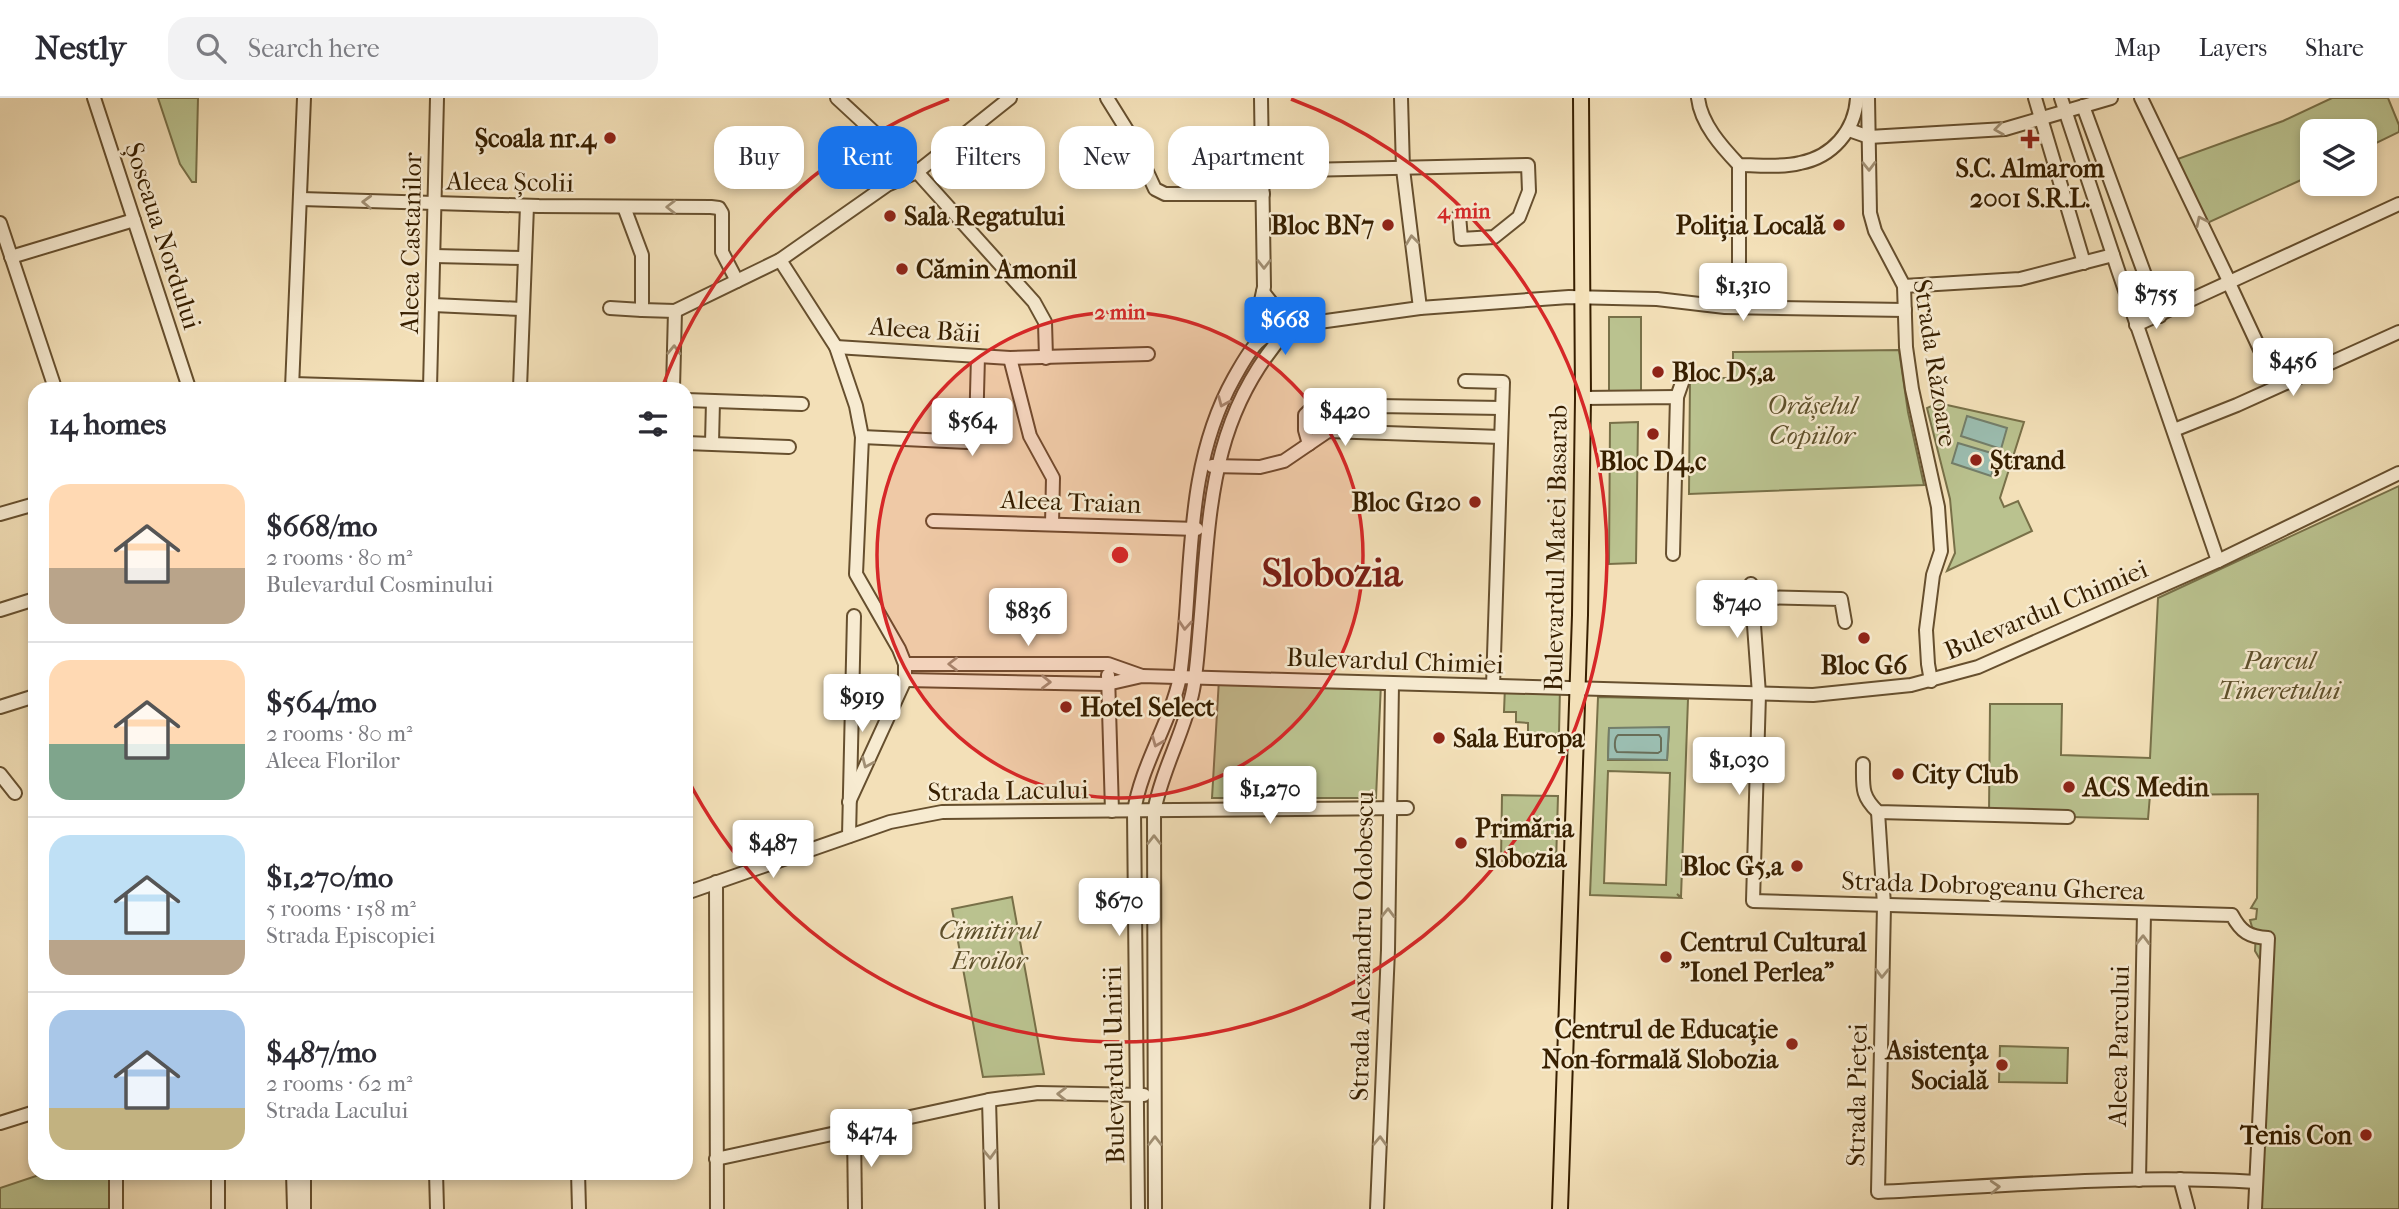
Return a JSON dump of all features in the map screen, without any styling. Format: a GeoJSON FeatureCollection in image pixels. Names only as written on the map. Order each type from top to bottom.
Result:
{"type":"FeatureCollection","features":[{"type":"Feature","properties":{"kind":"main road","name":"Bulevardul Matei Basarab"},"geometry":{"type":"LineString","coordinates":[[1560,1209],[1578,688],[1583,398],[1581,98]]}},
{"type":"Feature","properties":{"kind":"street","name":"Șoseaua Nordului"},"geometry":{"type":"LineString","coordinates":[[94,98],[187,382]]}},
{"type":"Feature","properties":{"kind":"street"},"geometry":{"type":"LineString","coordinates":[[292,382],[304,98]]}},
{"type":"Feature","properties":{"kind":"street","name":"Aleea Castanilor"},"geometry":{"type":"LineString","coordinates":[[430,382],[437,98]]}},
{"type":"Feature","properties":{"kind":"street"},"geometry":{"type":"LineString","coordinates":[[836,98],[867,126]]}},
{"type":"Feature","properties":{"kind":"street"},"geometry":{"type":"LineString","coordinates":[[1010,98],[917,172],[1040,312],[1045,321],[1046,358]]}},
{"type":"Feature","properties":{"kind":"street"},"geometry":{"type":"LineString","coordinates":[[1107,98],[1130,135],[1158,192],[1263,194]]}},
{"type":"Feature","properties":{"kind":"street"},"geometry":{"type":"LineString","coordinates":[[1261,98],[1262,126]]}},
{"type":"Feature","properties":{"kind":"street"},"geometry":{"type":"LineString","coordinates":[[1401,98],[1403,169],[1420,308]]}},
{"type":"Feature","properties":{"kind":"street"},"geometry":{"type":"LineString","coordinates":[[1698,98],[1703,118],[1739,164],[1739,307]]}},
{"type":"Feature","properties":{"kind":"street"},"geometry":{"type":"LineString","coordinates":[[1739,164],[1802,163],[1817,158],[1841,141],[1849,130],[1857,98]]}},
{"type":"Feature","properties":{"kind":"street","name":"Strada Răzoare"},"geometry":{"type":"LineString","coordinates":[[1868,98],[1870,213],[1875,231],[1904,286],[1906,347],[1912,389],[1939,518],[1941,551],[1933,575],[1926,631],[1927,664],[1931,681]]}},
{"type":"Feature","properties":{"kind":"street"},"geometry":{"type":"LineString","coordinates":[[2035,98],[2084,263]]}},
{"type":"Feature","properties":{"kind":"street"},"geometry":{"type":"LineString","coordinates":[[2061,98],[2218,561]]}},
{"type":"Feature","properties":{"kind":"street"},"geometry":{"type":"LineString","coordinates":[[1849,130],[1869,137],[2005,129],[2110,98]]}},
{"type":"Feature","properties":{"kind":"street"},"geometry":{"type":"LineString","coordinates":[[2141,98],[2277,386]]}},
{"type":"Feature","properties":{"kind":"street"},"geometry":{"type":"LineString","coordinates":[[2083,106],[2160,316]]}},
{"type":"Feature","properties":{"kind":"street"},"geometry":{"type":"LineString","coordinates":[[1329,170],[1528,165],[1529,191],[1519,217],[1494,237],[1461,239],[1459,215]]}},
{"type":"Feature","properties":{"kind":"street"},"geometry":{"type":"LineString","coordinates":[[610,309],[675,311],[780,260],[881,189]]}},
{"type":"Feature","properties":{"kind":"street"},"geometry":{"type":"LineString","coordinates":[[1256,343],[1258,314],[1264,292],[1263,189]]}},
{"type":"Feature","properties":{"kind":"street","name":"Aleea Școlii"},"geometry":{"type":"LineString","coordinates":[[301,199],[433,204],[719,208],[722,213],[722,252],[737,281]]}},
{"type":"Feature","properties":{"kind":"street"},"geometry":{"type":"LineString","coordinates":[[2137,326],[2399,204]]}},
{"type":"Feature","properties":{"kind":"street"},"geometry":{"type":"LineString","coordinates":[[520,382],[527,205]]}},
{"type":"Feature","properties":{"kind":"street"},"geometry":{"type":"LineString","coordinates":[[624,207],[642,255],[642,310]]}},
{"type":"Feature","properties":{"kind":"street"},"geometry":{"type":"LineString","coordinates":[[11,257],[134,220]]}},
{"type":"Feature","properties":{"kind":"street"},"geometry":{"type":"LineString","coordinates":[[0,223],[53,382]]}},
{"type":"Feature","properties":{"kind":"street"},"geometry":{"type":"LineString","coordinates":[[1904,286],[2020,279],[2113,255]]}},
{"type":"Feature","properties":{"kind":"street"},"geometry":{"type":"LineString","coordinates":[[434,256],[524,258]]}},
{"type":"Feature","properties":{"kind":"street"},"geometry":{"type":"LineString","coordinates":[[780,260],[836,346],[856,406],[862,437],[856,574],[905,664],[905,680],[849,802]]}},
{"type":"Feature","properties":{"kind":"street"},"geometry":{"type":"LineString","coordinates":[[1264,292],[1290,326]]}},
{"type":"Feature","properties":{"kind":"street"},"geometry":{"type":"LineString","coordinates":[[1256,343],[1273,331],[1290,326],[1420,308],[1522,299],[1657,299],[1739,307],[1905,310]]}},
{"type":"Feature","properties":{"kind":"street"},"geometry":{"type":"LineString","coordinates":[[433,305],[522,309]]}},
{"type":"Feature","properties":{"kind":"street"},"geometry":{"type":"LineString","coordinates":[[673,382],[675,311]]}},
{"type":"Feature","properties":{"kind":"street","name":"Bulevardul Unirii"},"geometry":{"type":"LineString","coordinates":[[1155,1209],[1154,812],[1161,781],[1191,698],[1195,678],[1208,530],[1217,466],[1242,394],[1266,354],[1290,326]]}},
{"type":"Feature","properties":{"kind":"street"},"geometry":{"type":"LineString","coordinates":[[2174,430],[2399,332]]}},
{"type":"Feature","properties":{"kind":"street","name":"Bulevardul Unirii"},"geometry":{"type":"LineString","coordinates":[[1138,1209],[1134,812],[1140,785],[1175,697],[1180,677],[1192,529],[1201,465],[1221,406],[1256,343]]}},
{"type":"Feature","properties":{"kind":"street","name":"Aleea Băii"},"geometry":{"type":"LineString","coordinates":[[836,346],[1010,358],[1148,354]]}},
{"type":"Feature","properties":{"kind":"street"},"geometry":{"type":"LineString","coordinates":[[862,437],[968,442],[973,439],[976,432],[978,356]]}},
{"type":"Feature","properties":{"kind":"street","name":"Aleea Băii"},"geometry":{"type":"LineString","coordinates":[[1010,358],[1030,436],[1053,478],[1052,524]]}},
{"type":"Feature","properties":{"kind":"street"},"geometry":{"type":"LineString","coordinates":[[1673,554],[1677,397],[1684,377]]}},
{"type":"Feature","properties":{"kind":"street"},"geometry":{"type":"LineString","coordinates":[[1465,381],[1503,382],[1493,686]]}},
{"type":"Feature","properties":{"kind":"street"},"geometry":{"type":"LineString","coordinates":[[1583,398],[1677,397]]}},
{"type":"Feature","properties":{"kind":"street"},"geometry":{"type":"LineString","coordinates":[[693,400],[802,404]]}},
{"type":"Feature","properties":{"kind":"street"},"geometry":{"type":"LineString","coordinates":[[712,443],[713,401]]}},
{"type":"Feature","properties":{"kind":"street"},"geometry":{"type":"LineString","coordinates":[[1309,443],[1304,424],[1305,415],[1309,411],[1350,411],[1377,406],[1502,408]]}},
{"type":"Feature","properties":{"kind":"street"},"geometry":{"type":"LineString","coordinates":[[1201,465],[1260,467],[1284,461],[1328,431],[1501,437]]}},
{"type":"Feature","properties":{"kind":"street"},"geometry":{"type":"LineString","coordinates":[[693,443],[789,447]]}},
{"type":"Feature","properties":{"kind":"street","name":"Bulevardul Chimiei"},"geometry":{"type":"LineString","coordinates":[[905,680],[1107,684],[1142,676],[1759,694],[1840,693],[1931,681],[1978,667],[2218,561],[2399,473]]}},
{"type":"Feature","properties":{"kind":"street"},"geometry":{"type":"LineString","coordinates":[[0,514],[28,506]]}},
{"type":"Feature","properties":{"kind":"street","name":"Aleea Traian"},"geometry":{"type":"LineString","coordinates":[[933,521],[1208,530]]}},
{"type":"Feature","properties":{"kind":"street"},"geometry":{"type":"LineString","coordinates":[[1759,694],[1751,590],[1841,598],[1845,622]]}},
{"type":"Feature","properties":{"kind":"street"},"geometry":{"type":"LineString","coordinates":[[0,610],[28,601]]}},
{"type":"Feature","properties":{"kind":"street"},"geometry":{"type":"LineString","coordinates":[[849,836],[854,616]]}},
{"type":"Feature","properties":{"kind":"street","name":"Bulevardul Chimiei"},"geometry":{"type":"LineString","coordinates":[[905,664],[1108,664],[1142,676]]}},
{"type":"Feature","properties":{"kind":"street"},"geometry":{"type":"LineString","coordinates":[[1108,664],[1112,811]]}},
{"type":"Feature","properties":{"kind":"street","name":"Strada Alexandru Odobescu"},"geometry":{"type":"LineString","coordinates":[[1377,1209],[1387,956],[1392,684]]}},
{"type":"Feature","properties":{"kind":"street","name":"Strada Dobrogeanu Gherea"},"geometry":{"type":"LineString","coordinates":[[1759,694],[1753,901],[2232,915],[2239,929],[2251,937],[2268,939],[2256,1182]]}},
{"type":"Feature","properties":{"kind":"street"},"geometry":{"type":"LineString","coordinates":[[0,707],[28,698]]}},
{"type":"Feature","properties":{"kind":"street"},"geometry":{"type":"LineString","coordinates":[[1863,764],[1863,791],[1867,801],[1878,812],[1884,905]]}},
{"type":"Feature","properties":{"kind":"street"},"geometry":{"type":"LineString","coordinates":[[0,774],[15,793]]}},
{"type":"Feature","properties":{"kind":"street","name":"Strada Lacului"},"geometry":{"type":"LineString","coordinates":[[693,891],[890,822],[942,812],[1407,808]]}},
{"type":"Feature","properties":{"kind":"street"},"geometry":{"type":"LineString","coordinates":[[1878,812],[2068,817]]}},
{"type":"Feature","properties":{"kind":"street"},"geometry":{"type":"LineString","coordinates":[[716,883],[717,1209]]}},
{"type":"Feature","properties":{"kind":"street","name":"Strada Pieței"},"geometry":{"type":"LineString","coordinates":[[1884,905],[1878,1192],[2139,1180]]}},
{"type":"Feature","properties":{"kind":"street","name":"Aleea Parcului"},"geometry":{"type":"LineString","coordinates":[[2139,1180],[2144,914]]}},
{"type":"Feature","properties":{"kind":"street"},"geometry":{"type":"LineString","coordinates":[[716,1158],[989,1100],[1038,1093],[1155,1095]]}},
{"type":"Feature","properties":{"kind":"street"},"geometry":{"type":"LineString","coordinates":[[989,1100],[992,1209]]}},
{"type":"Feature","properties":{"kind":"street"},"geometry":{"type":"LineString","coordinates":[[0,1124],[28,1114]]}},
{"type":"Feature","properties":{"kind":"street"},"geometry":{"type":"LineString","coordinates":[[854,1130],[855,1209]]}},
{"type":"Feature","properties":{"kind":"street"},"geometry":{"type":"LineString","coordinates":[[2180,1179],[2188,1209]]}},
{"type":"Feature","properties":{"kind":"street"},"geometry":{"type":"LineString","coordinates":[[116,1180],[116,1209]]}},
{"type":"Feature","properties":{"kind":"street"},"geometry":{"type":"LineString","coordinates":[[218,1180],[218,1209]]}},
{"type":"Feature","properties":{"kind":"street"},"geometry":{"type":"LineString","coordinates":[[293,1180],[293,1209]]}},
{"type":"Feature","properties":{"kind":"street"},"geometry":{"type":"LineString","coordinates":[[304,1180],[304,1209]]}},
{"type":"Feature","properties":{"kind":"street"},"geometry":{"type":"LineString","coordinates":[[436,1180],[437,1209]]}},
{"type":"Feature","properties":{"kind":"street"},"geometry":{"type":"LineString","coordinates":[[578,1180],[579,1209]]}},
{"type":"Feature","properties":{"kind":"street"},"geometry":{"type":"LineString","coordinates":[[2139,1180],[2256,1182],[2255,1209]]}},
{"type":"Feature","properties":{"kind":"green space"},"geometry":{"type":"Polygon","coordinates":[[[158,98],[198,98],[196,182],[192,182],[180,164],[158,98]]]}},
{"type":"Feature","properties":{"kind":"green space"},"geometry":{"type":"Polygon","coordinates":[[[2332,98],[2388,98],[2399,125],[2399,132],[2377,143],[2377,119],[2300,119],[2300,181],[2203,225],[2172,161],[2283,121],[2332,98]]]}},
{"type":"Feature","properties":{"kind":"green space"},"geometry":{"type":"Polygon","coordinates":[[[1609,317],[1641,317],[1641,397],[1609,397],[1609,317]]]}},
{"type":"Feature","properties":{"kind":"green space","name":"Orășelul Copiilor"},"geometry":{"type":"Polygon","coordinates":[[[1899,350],[1908,412],[1924,485],[1689,494],[1690,378],[1733,378],[1733,352],[1899,350]]]}},
{"type":"Feature","properties":{"kind":"green space","name":"Ștrand"},"geometry":{"type":"Polygon","coordinates":[[[1938,403],[2024,422],[2000,498],[2004,507],[2018,501],[2032,531],[1947,571],[1955,553],[1950,499],[1927,408],[1938,403]]]}},
{"type":"Feature","properties":{"kind":"green space"},"geometry":{"type":"Polygon","coordinates":[[[1638,422],[1636,563],[1609,564],[1610,423],[1638,422]]]}},
{"type":"Feature","properties":{"kind":"green space","name":"Parcul Tineretului"},"geometry":{"type":"Polygon","coordinates":[[[2399,486],[2399,1209],[2260,1209],[2264,966],[2255,951],[2256,930],[2250,920],[2256,919],[2257,909],[2251,908],[2257,898],[2258,794],[2150,795],[2148,819],[1989,815],[1990,704],[2062,704],[2061,755],[2150,758],[2158,598],[2399,486]]]}},
{"type":"Feature","properties":{"kind":"green space"},"geometry":{"type":"Polygon","coordinates":[[[1219,679],[1381,683],[1376,798],[1212,798],[1219,679]]]}},
{"type":"Feature","properties":{"kind":"green space"},"geometry":{"type":"Polygon","coordinates":[[[1505,686],[1560,688],[1559,734],[1528,734],[1528,723],[1516,722],[1516,712],[1504,712],[1505,686]]]}},
{"type":"Feature","properties":{"kind":"green space"},"geometry":{"type":"Polygon","coordinates":[[[1598,697],[1688,699],[1681,897],[1677,894],[1681,898],[1590,895],[1598,697]],[[1609,728],[1608,760],[1667,760],[1669,728],[1609,728]],[[1608,771],[1604,883],[1666,885],[1670,773],[1608,771]]]}},
{"type":"Feature","properties":{"kind":"green space"},"geometry":{"type":"Polygon","coordinates":[[[1502,795],[1558,796],[1556,864],[1501,861],[1502,795]]]}},
{"type":"Feature","properties":{"kind":"green space","name":"Cimitirul Eroilor"},"geometry":{"type":"Polygon","coordinates":[[[1012,897],[1044,1074],[983,1077],[952,909],[1012,897]]]}},
{"type":"Feature","properties":{"kind":"green space"},"geometry":{"type":"Polygon","coordinates":[[[2000,1046],[2068,1048],[2067,1083],[1999,1082],[2000,1046]]]}},
{"type":"Feature","properties":{"kind":"green space"},"geometry":{"type":"Polygon","coordinates":[[[28,1179],[110,1180],[110,1209],[0,1209],[0,1188],[28,1179]]]}},
{"type":"Feature","properties":{"kind":"water"},"geometry":{"type":"Polygon","coordinates":[[[1967,416],[2007,428],[2001,449],[1961,436],[1967,416]]]}},
{"type":"Feature","properties":{"kind":"water"},"geometry":{"type":"Polygon","coordinates":[[[1958,443],[1998,455],[1991,476],[1952,463],[1958,443]]]}},
{"type":"Feature","properties":{"kind":"water"},"geometry":{"type":"Polygon","coordinates":[[[1669,727],[1667,760],[1608,759],[1609,728],[1669,727]]]}},
{"type":"Feature","properties":{"kind":"place","name":"Școala nr.4"},"geometry":{"type":"Point","coordinates":[610,138]}},
{"type":"Feature","properties":{"kind":"place","name":"S.C. Almarom 2001 S.R.L."},"geometry":{"type":"Point","coordinates":[2030,139]}},
{"type":"Feature","properties":{"kind":"place","name":"Sala Regatului"},"geometry":{"type":"Point","coordinates":[890,216]}},
{"type":"Feature","properties":{"kind":"place","name":"Bloc BN7"},"geometry":{"type":"Point","coordinates":[1388,225]}},
{"type":"Feature","properties":{"kind":"place","name":"Poliția Locală"},"geometry":{"type":"Point","coordinates":[1839,225]}},
{"type":"Feature","properties":{"kind":"place","name":"Cămin Amonil"},"geometry":{"type":"Point","coordinates":[902,269]}},
{"type":"Feature","properties":{"kind":"place","name":"Bloc D5,a"},"geometry":{"type":"Point","coordinates":[1658,372]}},
{"type":"Feature","properties":{"kind":"place","name":"Bloc D4,c"},"geometry":{"type":"Point","coordinates":[1653,434]}},
{"type":"Feature","properties":{"kind":"place","name":"Ștrand"},"geometry":{"type":"Point","coordinates":[1976,460]}},
{"type":"Feature","properties":{"kind":"place","name":"Bloc G120"},"geometry":{"type":"Point","coordinates":[1475,502]}},
{"type":"Feature","properties":{"kind":"place","name":"Bloc G6"},"geometry":{"type":"Point","coordinates":[1864,638]}},
{"type":"Feature","properties":{"kind":"place","name":"Hotel Select"},"geometry":{"type":"Point","coordinates":[1066,707]}},
{"type":"Feature","properties":{"kind":"place","name":"Sala Europa"},"geometry":{"type":"Point","coordinates":[1439,738]}},
{"type":"Feature","properties":{"kind":"place","name":"City Club"},"geometry":{"type":"Point","coordinates":[1898,774]}},
{"type":"Feature","properties":{"kind":"place","name":"ACS Medin"},"geometry":{"type":"Point","coordinates":[2069,787]}},
{"type":"Feature","properties":{"kind":"place","name":"Primăria Slobozia"},"geometry":{"type":"Point","coordinates":[1461,843]}},
{"type":"Feature","properties":{"kind":"place","name":"Bloc G5,a"},"geometry":{"type":"Point","coordinates":[1797,866]}},
{"type":"Feature","properties":{"kind":"place","name":"Centrul Cultural \"Ionel Perlea\""},"geometry":{"type":"Point","coordinates":[1666,957]}},
{"type":"Feature","properties":{"kind":"place","name":"Centrul de Educație Non-formală Slobozia"},"geometry":{"type":"Point","coordinates":[1792,1044]}},
{"type":"Feature","properties":{"kind":"place","name":"Asistența Socială"},"geometry":{"type":"Point","coordinates":[2002,1065]}},
{"type":"Feature","properties":{"kind":"place","name":"Tenis Con"},"geometry":{"type":"Point","coordinates":[2366,1135]}},
{"type":"Feature","properties":{"kind":"district","name":"Slobozia"},"geometry":{"type":"Point","coordinates":[1332,573]}}]}
